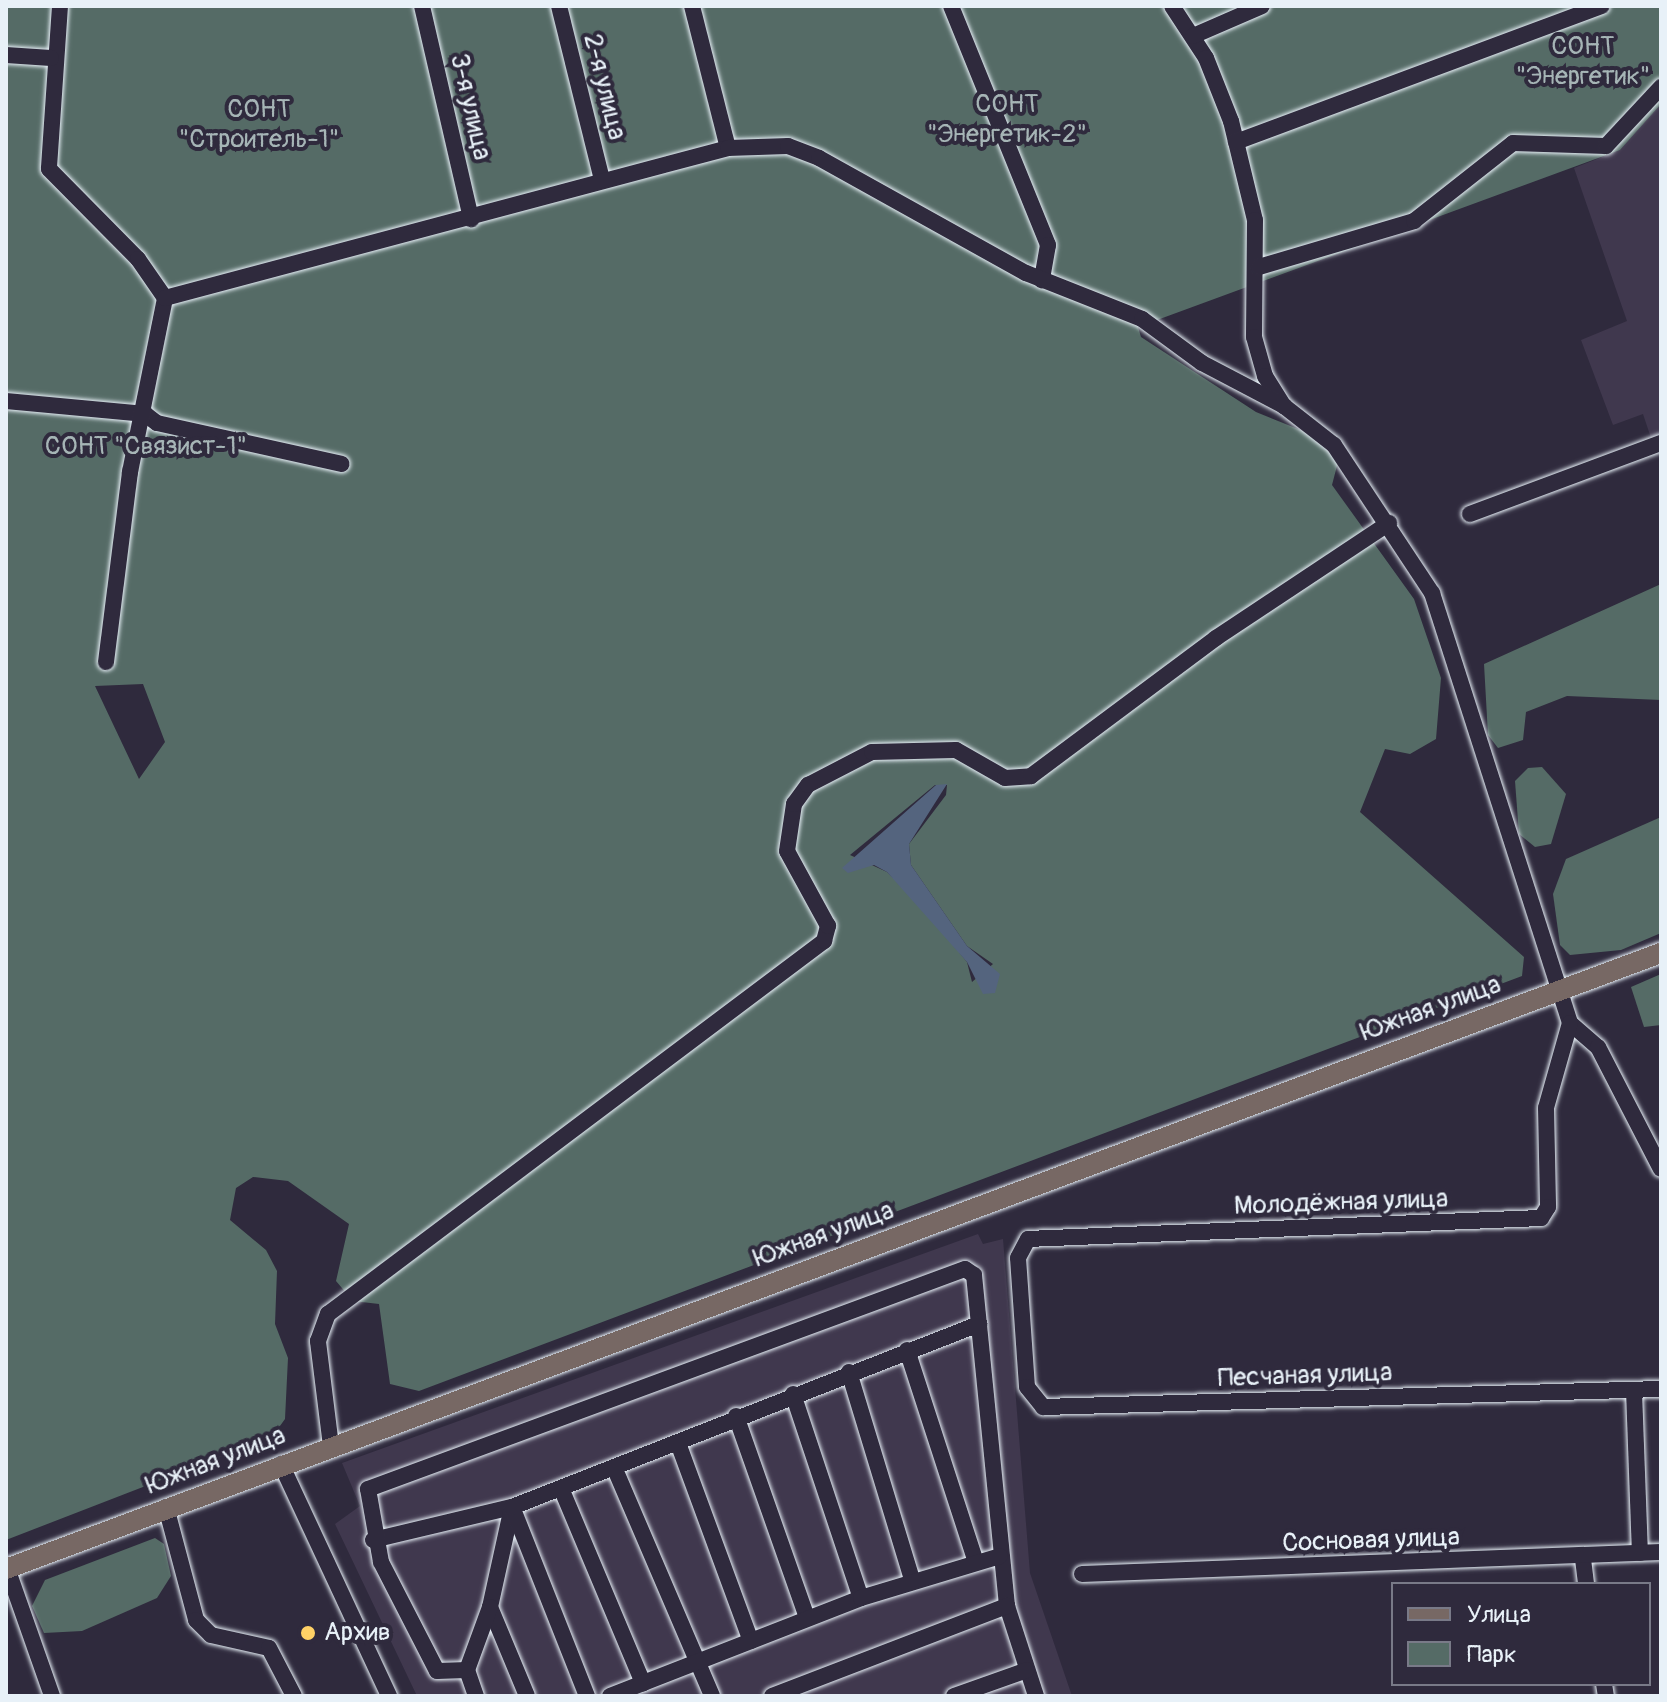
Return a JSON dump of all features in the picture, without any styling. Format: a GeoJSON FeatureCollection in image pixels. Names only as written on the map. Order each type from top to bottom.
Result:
{"type":"FeatureCollection","features":[{"type":"Feature","properties":{"kind":"main road","name":"Южная улица"},"geometry":{"type":"LineString","coordinates":[[6,1568],[1661,953]]}},
{"type":"Feature","properties":{"kind":"street"},"geometry":{"type":"LineString","coordinates":[[60,6],[51,58],[49,169],[138,259],[165,298],[145,414],[130,472],[106,662]]}},
{"type":"Feature","properties":{"kind":"street","name":"3-я улица"},"geometry":{"type":"LineString","coordinates":[[422,6],[471,219]]}},
{"type":"Feature","properties":{"kind":"street","name":"2-я улица"},"geometry":{"type":"LineString","coordinates":[[559,6],[602,180]]}},
{"type":"Feature","properties":{"kind":"street"},"geometry":{"type":"LineString","coordinates":[[692,6],[728,148]]}},
{"type":"Feature","properties":{"kind":"street"},"geometry":{"type":"LineString","coordinates":[[951,6],[1048,245],[1042,280]]}},
{"type":"Feature","properties":{"kind":"street"},"geometry":{"type":"LineString","coordinates":[[1172,6],[1193,36],[1236,142],[1259,267],[1254,337],[1284,406]]}},
{"type":"Feature","properties":{"kind":"street"},"geometry":{"type":"LineString","coordinates":[[1193,36],[1262,6]]}},
{"type":"Feature","properties":{"kind":"street"},"geometry":{"type":"LineString","coordinates":[[1236,142],[1602,6]]}},
{"type":"Feature","properties":{"kind":"street"},"geometry":{"type":"LineString","coordinates":[[6,55],[51,58]]}},
{"type":"Feature","properties":{"kind":"street"},"geometry":{"type":"LineString","coordinates":[[1259,267],[1414,221],[1513,143],[1606,146],[1661,87]]}},
{"type":"Feature","properties":{"kind":"street"},"geometry":{"type":"LineString","coordinates":[[165,298],[471,219],[602,180],[728,148],[788,146],[819,158],[1042,280],[1142,319],[1202,363],[1284,406],[1334,445],[1389,523],[1447,634],[1570,1023],[1598,1047],[1661,1169]]}},
{"type":"Feature","properties":{"kind":"street"},"geometry":{"type":"LineString","coordinates":[[6,401],[145,414],[157,423],[342,464]]}},
{"type":"Feature","properties":{"kind":"street"},"geometry":{"type":"LineString","coordinates":[[1470,514],[1661,443]]}},
{"type":"Feature","properties":{"kind":"street"},"geometry":{"type":"LineString","coordinates":[[331,1446],[318,1349],[328,1314],[824,941],[828,926],[787,851],[790,814],[808,785],[872,752],[956,750],[1005,778],[1031,776],[1216,638],[1389,523]]}},
{"type":"Feature","properties":{"kind":"street","name":"Молодёжная улица"},"geometry":{"type":"LineString","coordinates":[[1021,1322],[1018,1258],[1028,1239],[1541,1218],[1548,1207],[1546,1108],[1570,1023]]}},
{"type":"Feature","properties":{"kind":"street"},"geometry":{"type":"LineString","coordinates":[[467,1670],[437,1671],[373,1540],[366,1499],[376,1484],[965,1269],[974,1275],[1007,1606],[1036,1696]]}},
{"type":"Feature","properties":{"kind":"street","name":"Песчаная улица"},"geometry":{"type":"LineString","coordinates":[[1021,1322],[1027,1387],[1043,1407],[1661,1389]]}},
{"type":"Feature","properties":{"kind":"street"},"geometry":{"type":"LineString","coordinates":[[373,1540],[512,1507],[678,1443],[736,1416],[979,1324]]}},
{"type":"Feature","properties":{"kind":"street"},"geometry":{"type":"LineString","coordinates":[[907,1350],[975,1559]]}},
{"type":"Feature","properties":{"kind":"street"},"geometry":{"type":"LineString","coordinates":[[849,1372],[912,1580]]}},
{"type":"Feature","properties":{"kind":"street"},"geometry":{"type":"LineString","coordinates":[[1634,1391],[1640,1553]]}},
{"type":"Feature","properties":{"kind":"street"},"geometry":{"type":"LineString","coordinates":[[793,1394],[861,1598]]}},
{"type":"Feature","properties":{"kind":"street"},"geometry":{"type":"LineString","coordinates":[[736,1416],[807,1618]]}},
{"type":"Feature","properties":{"kind":"street"},"geometry":{"type":"LineString","coordinates":[[678,1443],[751,1641]]}},
{"type":"Feature","properties":{"kind":"street"},"geometry":{"type":"LineString","coordinates":[[281,1464],[389,1696]]}},
{"type":"Feature","properties":{"kind":"street"},"geometry":{"type":"LineString","coordinates":[[614,1467],[712,1696]]}},
{"type":"Feature","properties":{"kind":"street"},"geometry":{"type":"LineString","coordinates":[[561,1488],[643,1683]]}},
{"type":"Feature","properties":{"kind":"street"},"geometry":{"type":"LineString","coordinates":[[166,1507],[196,1620],[211,1635],[269,1648],[294,1696]]}},
{"type":"Feature","properties":{"kind":"street"},"geometry":{"type":"LineString","coordinates":[[476,1696],[467,1670],[490,1607],[512,1507]]}},
{"type":"Feature","properties":{"kind":"street"},"geometry":{"type":"LineString","coordinates":[[512,1507],[587,1696]]}},
{"type":"Feature","properties":{"kind":"street","name":"Сосновая улица"},"geometry":{"type":"LineString","coordinates":[[1082,1574],[1583,1559],[1661,1552]]}},
{"type":"Feature","properties":{"kind":"street"},"geometry":{"type":"LineString","coordinates":[[610,1696],[861,1598],[975,1559],[1000,1556]]}},
{"type":"Feature","properties":{"kind":"street"},"geometry":{"type":"LineString","coordinates":[[1583,1559],[1586,1582]]}},
{"type":"Feature","properties":{"kind":"street"},"geometry":{"type":"LineString","coordinates":[[6,1568],[52,1696]]}},
{"type":"Feature","properties":{"kind":"street"},"geometry":{"type":"LineString","coordinates":[[772,1696],[1007,1606]]}},
{"type":"Feature","properties":{"kind":"street"},"geometry":{"type":"LineString","coordinates":[[490,1607],[527,1696]]}},
{"type":"Feature","properties":{"kind":"street"},"geometry":{"type":"LineString","coordinates":[[954,1696],[1027,1670]]}},
{"type":"Feature","properties":{"kind":"shaded area"},"geometry":{"type":"Polygon","coordinates":[[[1661,104],[1661,451],[1656,453],[1643,414],[1613,425],[1581,340],[1627,321],[1574,168],[1620,150],[1661,104]]]}},
{"type":"Feature","properties":{"kind":"shaded area"},"geometry":{"type":"Polygon","coordinates":[[[978,1234],[983,1244],[1003,1239],[1030,1573],[1072,1696],[417,1696],[335,1524],[360,1506],[342,1463],[978,1234]]]}},
{"type":"Feature","properties":{"kind":"green space"},"geometry":{"type":"Polygon","coordinates":[[[6,6],[1661,6],[1661,104],[1620,150],[1138,327],[1141,337],[1256,412],[1313,435],[1338,462],[1332,485],[1414,599],[1441,678],[1436,739],[1410,754],[1385,749],[1360,812],[1524,957],[1522,976],[419,1391],[390,1384],[379,1304],[353,1301],[336,1281],[349,1224],[288,1181],[253,1177],[236,1188],[230,1220],[266,1250],[277,1271],[275,1324],[288,1358],[285,1419],[272,1437],[6,1540],[6,6]],[[143,684],[95,686],[139,779],[165,742],[143,684]],[[935,785],[850,855],[887,872],[926,912],[967,962],[972,982],[993,964],[967,946],[911,865],[909,844],[946,795],[947,785],[935,785]]]}},
{"type":"Feature","properties":{"kind":"green space"},"geometry":{"type":"Polygon","coordinates":[[[1661,584],[1661,700],[1567,696],[1526,712],[1523,740],[1498,748],[1488,735],[1484,664],[1661,584]]]}},
{"type":"Feature","properties":{"kind":"green space"},"geometry":{"type":"Polygon","coordinates":[[[1542,767],[1566,794],[1551,844],[1535,847],[1519,834],[1515,781],[1528,768],[1542,767]]]}},
{"type":"Feature","properties":{"kind":"green space"},"geometry":{"type":"Polygon","coordinates":[[[1661,817],[1661,933],[1621,950],[1570,955],[1560,945],[1553,894],[1566,859],[1661,817]]]}},
{"type":"Feature","properties":{"kind":"green space"},"geometry":{"type":"Polygon","coordinates":[[[1661,974],[1661,1025],[1644,1027],[1631,987],[1661,974]]]}},
{"type":"Feature","properties":{"kind":"green space"},"geometry":{"type":"Polygon","coordinates":[[[155,1538],[164,1544],[171,1576],[157,1598],[82,1631],[44,1633],[32,1606],[45,1580],[155,1538]]]}},
{"type":"Feature","properties":{"kind":"water"},"geometry":{"type":"Polygon","coordinates":[[[947,784],[909,844],[911,865],[967,946],[1000,974],[995,993],[983,994],[967,962],[887,872],[874,865],[848,873],[842,868],[936,785],[947,784]]]}},
{"type":"Feature","properties":{"kind":"place","name":"Архив"},"geometry":{"type":"Point","coordinates":[308,1633]}},
{"type":"Feature","properties":{"kind":"park label","name":"СОНТ \"Энергетик\""},"geometry":{"type":"Point","coordinates":[1583,62]}},
{"type":"Feature","properties":{"kind":"park label","name":"СОНТ \"Энергетик-2\""},"geometry":{"type":"Point","coordinates":[1007,120]}},
{"type":"Feature","properties":{"kind":"park label","name":"СОНТ \"Строитель-1\""},"geometry":{"type":"Point","coordinates":[259,125]}},
{"type":"Feature","properties":{"kind":"park label","name":"СОНТ \"Связист-1\""},"geometry":{"type":"Point","coordinates":[146,447]}}]}
